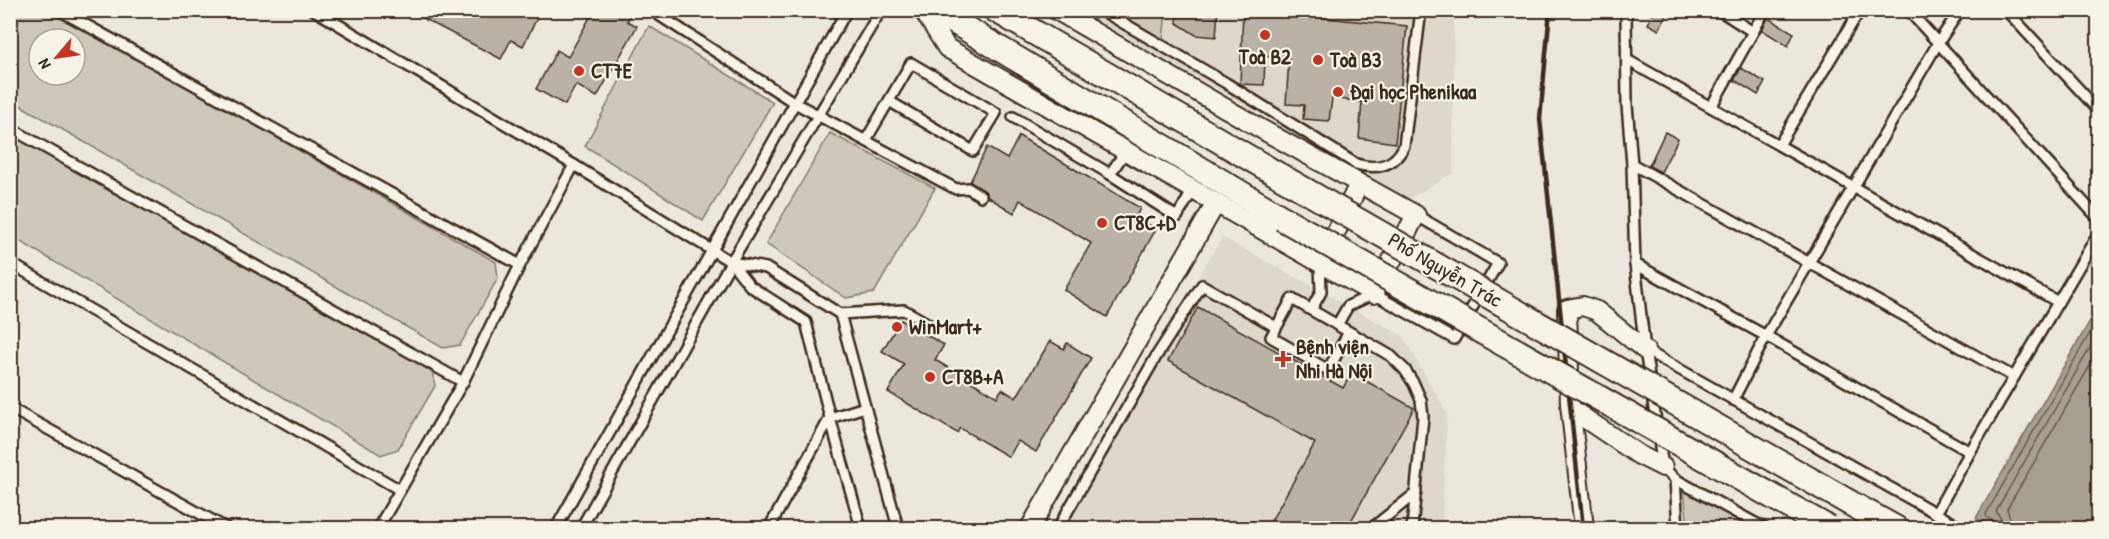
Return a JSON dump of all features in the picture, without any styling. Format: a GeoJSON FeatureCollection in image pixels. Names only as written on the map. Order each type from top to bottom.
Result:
{"type":"FeatureCollection","features":[{"type":"Feature","properties":{"kind":"main road","name":"Phố Nguyễn Trác"},"geometry":{"type":"LineString","coordinates":[[935,10],[1282,218],[1828,528]]}},
{"type":"Feature","properties":{"kind":"main road","name":"Phố Nguyễn Trác"},"geometry":{"type":"LineString","coordinates":[[996,10],[1280,176],[1894,528]]}},
{"type":"Feature","properties":{"kind":"street"},"geometry":{"type":"LineString","coordinates":[[923,10],[947,48],[1374,294],[1416,215]]}},
{"type":"Feature","properties":{"kind":"street","name":"Phố Nguyễn Trác"},"geometry":{"type":"LineString","coordinates":[[1056,10],[1416,215]]}},
{"type":"Feature","properties":{"kind":"street"},"geometry":{"type":"LineString","coordinates":[[1320,264],[1359,184]]}},
{"type":"Feature","properties":{"kind":"street"},"geometry":{"type":"LineString","coordinates":[[1030,528],[1216,204]]}},
{"type":"Feature","properties":{"kind":"street"},"geometry":{"type":"LineString","coordinates":[[1584,528],[1571,409],[1567,309],[1583,306],[1597,311],[1645,350]]}},
{"type":"Feature","properties":{"kind":"street"},"geometry":{"type":"LineString","coordinates":[[1571,409],[1669,473]]}},
{"type":"Feature","properties":{"kind":"lane"},"geometry":{"type":"LineString","coordinates":[[59,10],[520,265]]}},
{"type":"Feature","properties":{"kind":"lane"},"geometry":{"type":"LineString","coordinates":[[314,10],[574,165],[731,262],[766,268],[840,314],[903,310],[927,323]]}},
{"type":"Feature","properties":{"kind":"lane"},"geometry":{"type":"LineString","coordinates":[[651,10],[817,116],[956,189],[968,188],[981,196]]}},
{"type":"Feature","properties":{"kind":"lane"},"geometry":{"type":"LineString","coordinates":[[556,528],[847,10]]}},
{"type":"Feature","properties":{"kind":"lane"},"geometry":{"type":"LineString","coordinates":[[581,528],[731,262],[881,10]]}},
{"type":"Feature","properties":{"kind":"lane"},"geometry":{"type":"LineString","coordinates":[[1101,10],[1245,94],[1356,164],[1373,167],[1395,159],[1404,146],[1421,10]]}},
{"type":"Feature","properties":{"kind":"lane"},"geometry":{"type":"LineString","coordinates":[[1626,10],[1627,105],[1632,164],[1635,264],[1645,350],[1678,528]]}},
{"type":"Feature","properties":{"kind":"lane"},"geometry":{"type":"LineString","coordinates":[[1719,10],[1754,32]]}},
{"type":"Feature","properties":{"kind":"lane"},"geometry":{"type":"LineString","coordinates":[[1711,107],[1765,10]]}},
{"type":"Feature","properties":{"kind":"lane"},"geometry":{"type":"LineString","coordinates":[[1779,145],[1860,10]]}},
{"type":"Feature","properties":{"kind":"lane"},"geometry":{"type":"LineString","coordinates":[[1908,10],[2098,218]]}},
{"type":"Feature","properties":{"kind":"lane"},"geometry":{"type":"LineString","coordinates":[[1733,400],[1766,336],[1809,262],[1938,43],[1960,10]]}},
{"type":"Feature","properties":{"kind":"lane"},"geometry":{"type":"LineString","coordinates":[[2006,10],[2098,110]]}},
{"type":"Feature","properties":{"kind":"lane"},"geometry":{"type":"LineString","coordinates":[[1627,60],[2058,302]]}},
{"type":"Feature","properties":{"kind":"lane"},"geometry":{"type":"LineString","coordinates":[[866,140],[911,63],[996,113],[973,151],[889,101]]}},
{"type":"Feature","properties":{"kind":"lane"},"geometry":{"type":"LineString","coordinates":[[1013,117],[1110,174],[1177,217],[1193,190]]}},
{"type":"Feature","properties":{"kind":"lane"},"geometry":{"type":"LineString","coordinates":[[10,128],[463,382]]}},
{"type":"Feature","properties":{"kind":"lane"},"geometry":{"type":"LineString","coordinates":[[1110,174],[1125,152]]}},
{"type":"Feature","properties":{"kind":"lane"},"geometry":{"type":"LineString","coordinates":[[1632,164],[2014,377]]}},
{"type":"Feature","properties":{"kind":"lane"},"geometry":{"type":"LineString","coordinates":[[378,528],[463,382],[520,265],[574,165]]}},
{"type":"Feature","properties":{"kind":"lane"},"geometry":{"type":"LineString","coordinates":[[1337,325],[1348,306],[1374,294],[1454,339],[1498,263],[1416,215]]}},
{"type":"Feature","properties":{"kind":"lane"},"geometry":{"type":"LineString","coordinates":[[1936,513],[2098,234]]}},
{"type":"Feature","properties":{"kind":"lane"},"geometry":{"type":"LineString","coordinates":[[731,262],[750,286],[807,322],[830,417],[861,528]]}},
{"type":"Feature","properties":{"kind":"lane"},"geometry":{"type":"LineString","coordinates":[[10,263],[400,490]]}},
{"type":"Feature","properties":{"kind":"lane"},"geometry":{"type":"LineString","coordinates":[[1311,310],[1321,292],[1320,264]]}},
{"type":"Feature","properties":{"kind":"lane"},"geometry":{"type":"LineString","coordinates":[[1635,264],[1970,452]]}},
{"type":"Feature","properties":{"kind":"lane"},"geometry":{"type":"LineString","coordinates":[[1058,528],[1157,356],[1202,285],[1276,327]]}},
{"type":"Feature","properties":{"kind":"lane"},"geometry":{"type":"LineString","coordinates":[[1349,332],[1328,370],[1271,337],[1292,299],[1391,356],[1405,370],[1421,400],[1423,417],[1412,528]]}},
{"type":"Feature","properties":{"kind":"lane"},"geometry":{"type":"LineString","coordinates":[[840,314],[898,528]]}},
{"type":"Feature","properties":{"kind":"lane"},"geometry":{"type":"LineString","coordinates":[[1645,350],[1962,528]]}},
{"type":"Feature","properties":{"kind":"lane"},"geometry":{"type":"LineString","coordinates":[[770,528],[830,417],[865,407]]}},
{"type":"Feature","properties":{"kind":"lane"},"geometry":{"type":"LineString","coordinates":[[10,408],[226,528]]}},
{"type":"Feature","properties":{"kind":"lane"},"geometry":{"type":"LineString","coordinates":[[1669,473],[1764,528]]}},
{"type":"Feature","properties":{"kind":"lane"},"geometry":{"type":"LineString","coordinates":[[1372,528],[1416,493]]}},
{"type":"Feature","properties":{"kind":"shaded area"},"geometry":{"type":"Polygon","coordinates":[[[11,11],[53,11],[81,27],[27,27],[27,87],[87,87],[87,30],[496,262],[498,278],[460,345],[443,348],[11,100],[11,11]]]}},
{"type":"Feature","properties":{"kind":"shaded area","name":"Đại học Phenikaa"},"geometry":{"type":"Polygon","coordinates":[[[1081,11],[1454,11],[1453,173],[1409,199],[1081,11]]]}},
{"type":"Feature","properties":{"kind":"shaded area"},"geometry":{"type":"Polygon","coordinates":[[[1113,11],[1166,11],[1163,39],[1113,11]]]}},
{"type":"Feature","properties":{"kind":"shaded area"},"geometry":{"type":"Polygon","coordinates":[[[649,26],[773,102],[703,221],[585,146],[649,26]]]}},
{"type":"Feature","properties":{"kind":"shaded area"},"geometry":{"type":"Polygon","coordinates":[[[11,128],[432,370],[435,386],[398,449],[381,455],[11,236],[11,128]]]}},
{"type":"Feature","properties":{"kind":"shaded area"},"geometry":{"type":"Polygon","coordinates":[[[830,133],[935,188],[874,293],[846,298],[766,244],[830,133]]]}},
{"type":"Feature","properties":{"kind":"shaded area","name":"Bệnh viện Nhi Hà Nội"},"geometry":{"type":"Polygon","coordinates":[[[1222,237],[1403,336],[1447,413],[1442,528],[1051,528],[1222,237]]]}},
{"type":"Feature","properties":{"kind":"shaded area"},"geometry":{"type":"Polygon","coordinates":[[[1684,490],[1738,520],[1739,528],[1688,528],[1684,490]]]}},
{"type":"Feature","properties":{"kind":"water"},"geometry":{"type":"Polygon","coordinates":[[[2098,307],[2098,528],[1994,528],[1976,518],[2098,307]]]}},
{"type":"Feature","properties":{"kind":"building"},"geometry":{"type":"Polygon","coordinates":[[[407,10],[541,10],[523,46],[511,40],[501,59],[407,10]]]}},
{"type":"Feature","properties":{"kind":"building","name":"CT7E"},"geometry":{"type":"Polygon","coordinates":[[[594,10],[633,10],[627,21],[637,26],[597,97],[576,85],[565,105],[536,89],[557,50],[568,57],[594,10]]]}},
{"type":"Feature","properties":{"kind":"building"},"geometry":{"type":"Polygon","coordinates":[[[1178,10],[1218,10],[1216,37],[1196,35],[1177,23],[1178,10]]]}},
{"type":"Feature","properties":{"kind":"building"},"geometry":{"type":"Polygon","coordinates":[[[1243,10],[1407,26],[1395,143],[1359,138],[1362,102],[1332,98],[1329,121],[1303,119],[1304,105],[1286,104],[1289,59],[1265,56],[1264,85],[1240,84],[1243,10]]]}},
{"type":"Feature","properties":{"kind":"building"},"geometry":{"type":"Polygon","coordinates":[[[1654,10],[1669,10],[1659,30],[1648,24],[1654,10]]]}},
{"type":"Feature","properties":{"kind":"building"},"geometry":{"type":"Polygon","coordinates":[[[1768,18],[1794,33],[1788,46],[1762,30],[1768,18]]]}},
{"type":"Feature","properties":{"kind":"building"},"geometry":{"type":"Polygon","coordinates":[[[1741,68],[1765,82],[1758,95],[1734,80],[1741,68]]]}},
{"type":"Feature","properties":{"kind":"building"},"geometry":{"type":"Polygon","coordinates":[[[1665,132],[1678,139],[1661,172],[1649,166],[1665,132]]]}},
{"type":"Feature","properties":{"kind":"building","name":"CT8C+D"},"geometry":{"type":"Polygon","coordinates":[[[1019,136],[1140,208],[1136,217],[1156,229],[1107,317],[1064,290],[1091,243],[1020,200],[1014,213],[988,197],[985,191],[970,182],[987,147],[1007,159],[1019,136]]]}},
{"type":"Feature","properties":{"kind":"building"},"geometry":{"type":"Polygon","coordinates":[[[1198,307],[1343,388],[1352,373],[1414,408],[1347,528],[1267,528],[1315,443],[1168,361],[1198,307]]]}},
{"type":"Feature","properties":{"kind":"building","name":"CT8B+A"},"geometry":{"type":"Polygon","coordinates":[[[901,320],[944,345],[935,360],[997,397],[1002,389],[1016,398],[1050,341],[1064,349],[1067,343],[1091,358],[1036,452],[1018,441],[1009,457],[960,428],[957,433],[888,392],[904,364],[882,351],[901,320]]]}},
{"type":"Feature","properties":{"kind":"railway"},"geometry":{"type":"LineString","coordinates":[[1550,10],[1540,119],[1583,528]]}},
{"type":"Feature","properties":{"kind":"place","name":"Toà B2"},"geometry":{"type":"Point","coordinates":[1265,35]}},
{"type":"Feature","properties":{"kind":"place","name":"Toà B3"},"geometry":{"type":"Point","coordinates":[1318,60]}},
{"type":"Feature","properties":{"kind":"place","name":"CT7E"},"geometry":{"type":"Point","coordinates":[579,71]}},
{"type":"Feature","properties":{"kind":"place","name":"Đại học Phenikaa"},"geometry":{"type":"Point","coordinates":[1338,92]}},
{"type":"Feature","properties":{"kind":"place","name":"CT8C+D"},"geometry":{"type":"Point","coordinates":[1102,223]}},
{"type":"Feature","properties":{"kind":"place","name":"WinMart+"},"geometry":{"type":"Point","coordinates":[897,327]}},
{"type":"Feature","properties":{"kind":"place","name":"Bệnh viện Nhi Hà Nội"},"geometry":{"type":"Point","coordinates":[1283,359]}},
{"type":"Feature","properties":{"kind":"place","name":"CT8B+A"},"geometry":{"type":"Point","coordinates":[930,377]}}]}
